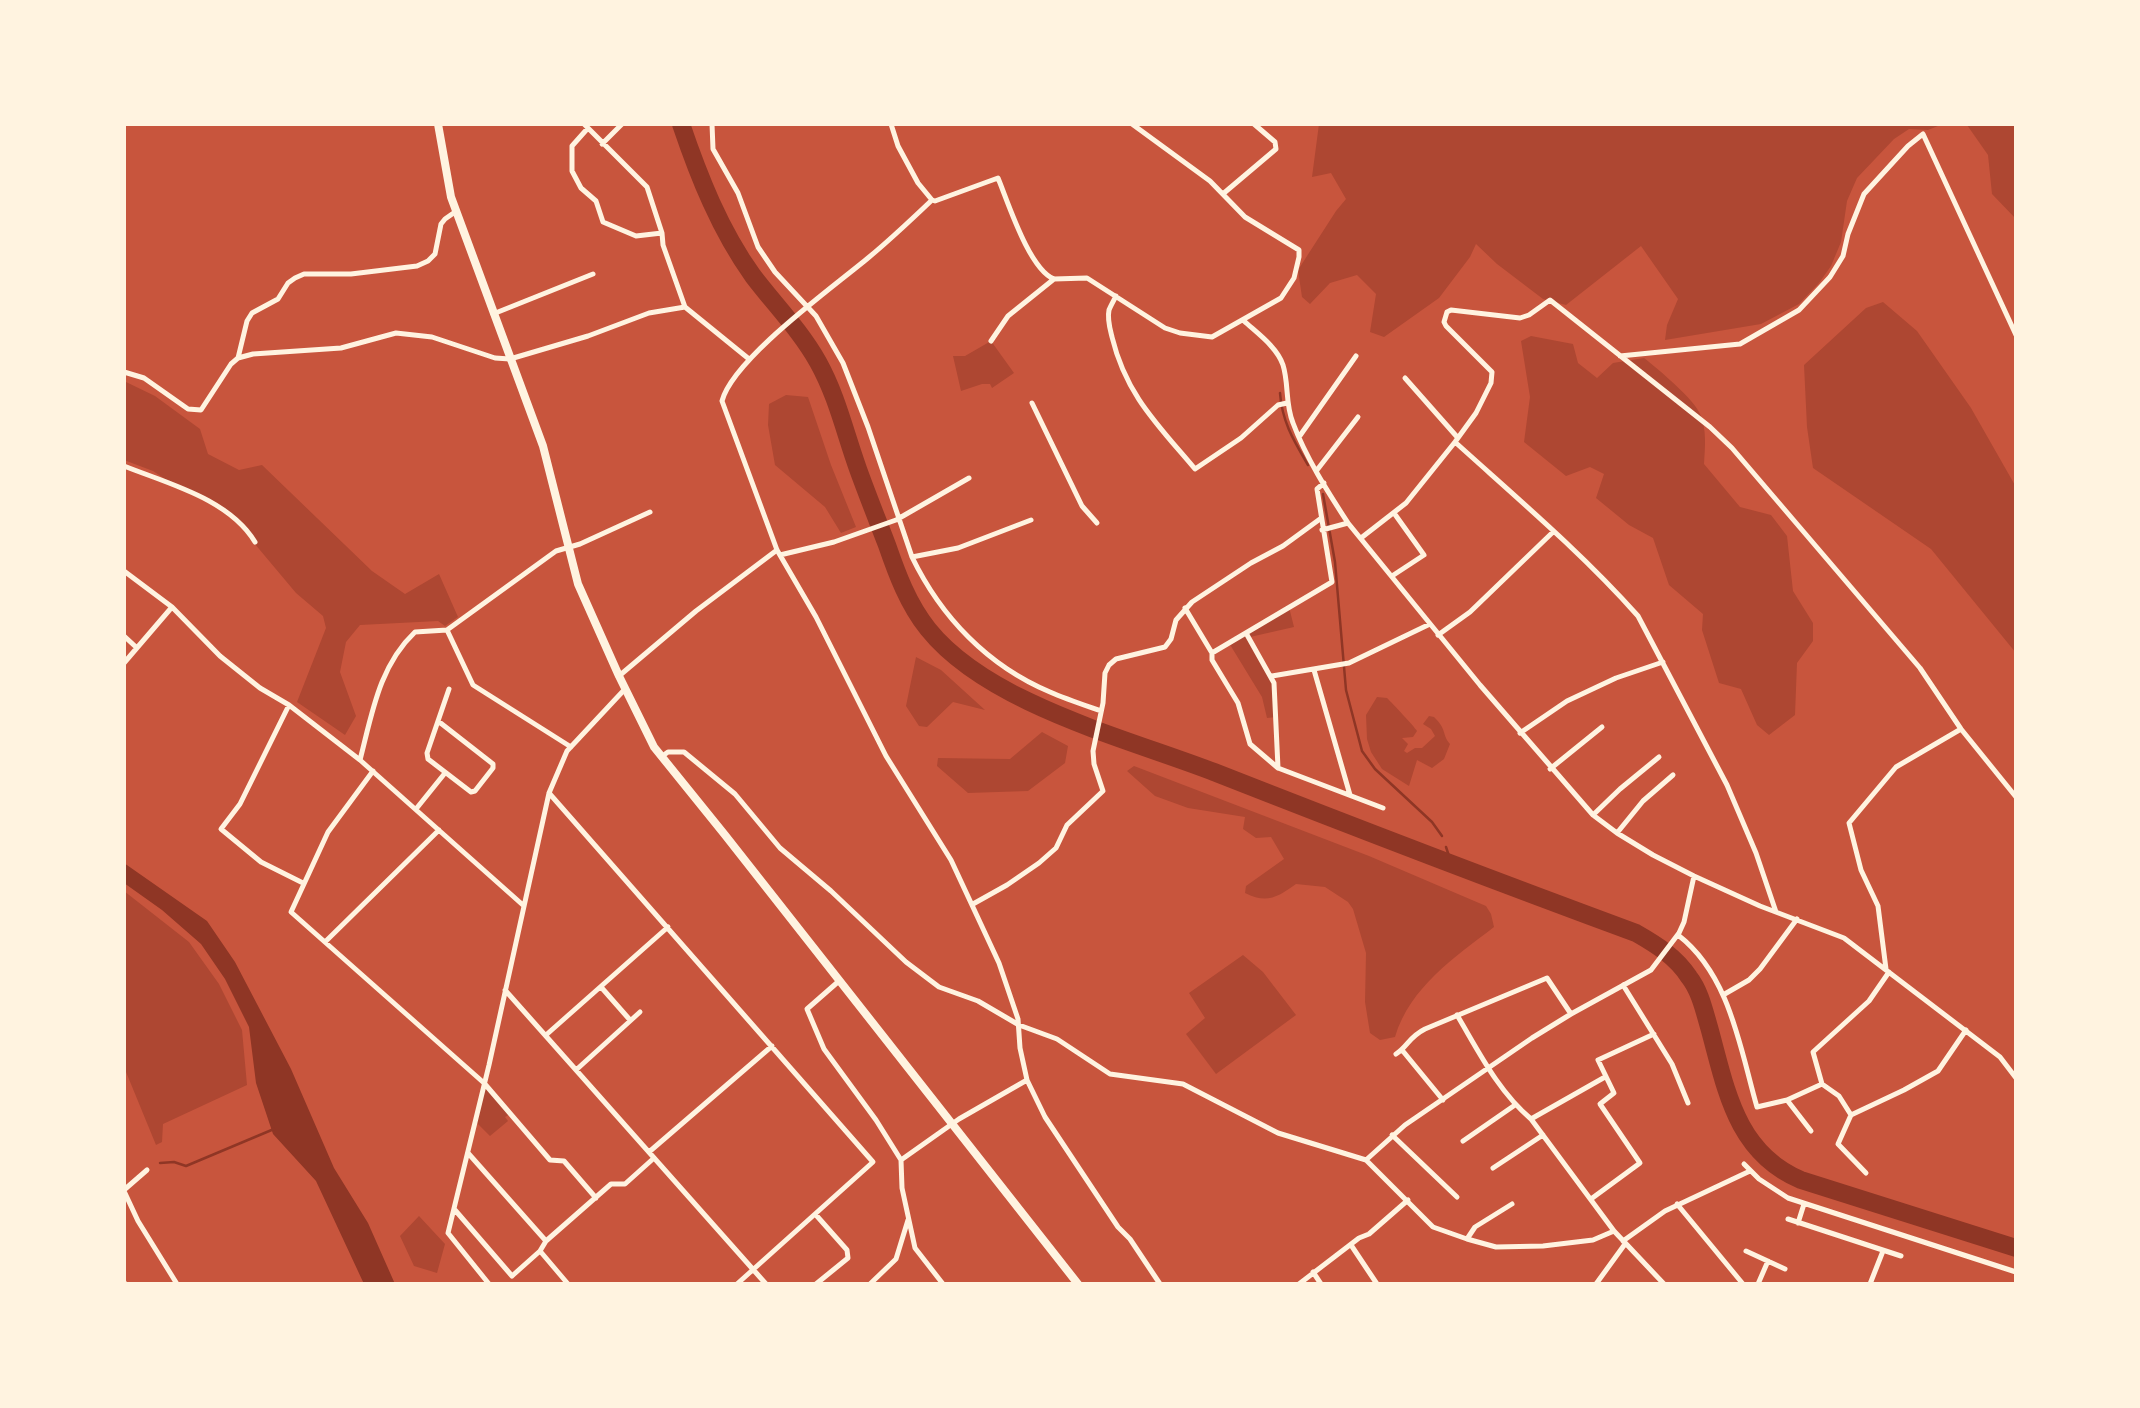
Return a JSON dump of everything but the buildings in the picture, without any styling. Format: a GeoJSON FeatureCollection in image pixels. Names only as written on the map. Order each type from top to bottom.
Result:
{"type":"FeatureCollection","features":[{"type":"Feature","properties":{"kind":"main road"},"geometry":{"type":"LineString","coordinates":[[438,124],[447,182],[455,212],[545,455],[578,584],[647,735],[661,757],[1078,1284]]}},
{"type":"Feature","properties":{"kind":"street"},"geometry":{"type":"LineString","coordinates":[[602,144],[622,124]]}},
{"type":"Feature","properties":{"kind":"street"},"geometry":{"type":"LineString","coordinates":[[712,124],[713,149],[738,193],[758,247],[806,310],[816,316],[849,376],[897,519],[921,576],[946,612],[985,653],[1032,684],[1101,713]]}},
{"type":"Feature","properties":{"kind":"street"},"geometry":{"type":"LineString","coordinates":[[891,124],[918,183],[932,200],[936,201],[998,178],[1028,248],[1045,274],[1054,279],[1087,278],[1165,328],[1212,337],[1276,303],[1287,292],[1298,266],[1298,250],[1245,217],[1224,193],[1193,167],[1132,124]]}},
{"type":"Feature","properties":{"kind":"street"},"geometry":{"type":"LineString","coordinates":[[1224,193],[1276,149],[1275,142],[1254,124]]}},
{"type":"Feature","properties":{"kind":"street"},"geometry":{"type":"LineString","coordinates":[[662,233],[636,236],[603,222],[596,201],[581,188],[572,172],[572,146],[586,126],[646,187],[662,233],[663,245],[685,307],[749,359]]}},
{"type":"Feature","properties":{"kind":"street"},"geometry":{"type":"LineString","coordinates":[[1620,356],[1740,344],[1799,310],[1830,278],[1843,256],[1848,234],[1864,194],[1902,151],[1923,134],[2016,335]]}},
{"type":"Feature","properties":{"kind":"street"},"geometry":{"type":"LineString","coordinates":[[932,200],[893,238],[749,359],[722,401],[778,552],[816,617],[886,756],[946,852],[973,904],[999,963],[1019,1025],[1020,1048],[1027,1080],[1045,1117],[1118,1227],[1160,1284]]}},
{"type":"Feature","properties":{"kind":"street"},"geometry":{"type":"LineString","coordinates":[[124,372],[144,378],[188,409],[201,410],[224,373],[238,358],[247,321],[252,313],[278,299],[288,283],[304,274],[351,274],[417,267],[435,254],[441,224],[455,212]]}},
{"type":"Feature","properties":{"kind":"street"},"geometry":{"type":"LineString","coordinates":[[493,314],[593,274]]}},
{"type":"Feature","properties":{"kind":"street"},"geometry":{"type":"LineString","coordinates":[[991,341],[1008,316],[1054,279]]}},
{"type":"Feature","properties":{"kind":"street"},"geometry":{"type":"LineString","coordinates":[[1116,296],[1109,312],[1109,324],[1118,360],[1129,386],[1195,469],[1238,440],[1283,404]]}},
{"type":"Feature","properties":{"kind":"street"},"geometry":{"type":"LineString","coordinates":[[1361,538],[1406,503],[1457,440],[1476,413],[1492,376],[1492,372],[1446,326],[1444,317],[1451,310],[1520,318],[1550,300],[1710,427],[1732,448],[1920,668],[1961,729],[2016,797]]}},
{"type":"Feature","properties":{"kind":"street"},"geometry":{"type":"LineString","coordinates":[[238,358],[280,351],[341,348],[396,333],[432,337],[495,358],[510,359],[588,336],[649,313],[685,307]]}},
{"type":"Feature","properties":{"kind":"street"},"geometry":{"type":"LineString","coordinates":[[1244,321],[1275,350],[1281,361],[1284,371],[1283,404],[1348,523],[1550,769],[1593,815],[1617,833],[1694,876],[1844,938],[2000,1057],[2016,1077]]}},
{"type":"Feature","properties":{"kind":"street"},"geometry":{"type":"LineString","coordinates":[[1299,437],[1356,356]]}},
{"type":"Feature","properties":{"kind":"street"},"geometry":{"type":"LineString","coordinates":[[1405,378],[1457,440],[1638,616],[1727,785],[1765,876],[1776,912]]}},
{"type":"Feature","properties":{"kind":"street"},"geometry":{"type":"LineString","coordinates":[[1031,403],[1082,506],[1097,523]]}},
{"type":"Feature","properties":{"kind":"street"},"geometry":{"type":"LineString","coordinates":[[1317,470],[1358,417]]}},
{"type":"Feature","properties":{"kind":"street"},"geometry":{"type":"LineString","coordinates":[[124,466],[177,487],[228,512],[246,526],[255,542]]}},
{"type":"Feature","properties":{"kind":"street"},"geometry":{"type":"LineString","coordinates":[[619,676],[717,594],[778,552],[834,542],[897,519],[968,478]]}},
{"type":"Feature","properties":{"kind":"street"},"geometry":{"type":"LineString","coordinates":[[1212,653],[1332,582],[1326,529],[1320,519],[1317,489],[1324,483]]}},
{"type":"Feature","properties":{"kind":"street"},"geometry":{"type":"LineString","coordinates":[[360,760],[380,683],[390,663],[415,632],[447,630],[551,555],[650,512]]}},
{"type":"Feature","properties":{"kind":"street"},"geometry":{"type":"LineString","coordinates":[[1392,576],[1424,555],[1394,513]]}},
{"type":"Feature","properties":{"kind":"street"},"geometry":{"type":"LineString","coordinates":[[973,904],[1039,863],[1056,848],[1067,825],[1103,791],[1094,764],[1094,747],[1105,673],[1109,665],[1116,659],[1165,647],[1185,608],[1251,563],[1283,546],[1320,519]]}},
{"type":"Feature","properties":{"kind":"street"},"geometry":{"type":"LineString","coordinates":[[912,557],[958,548],[1031,520]]}},
{"type":"Feature","properties":{"kind":"street"},"geometry":{"type":"LineString","coordinates":[[1326,529],[1348,523]]}},
{"type":"Feature","properties":{"kind":"street"},"geometry":{"type":"LineString","coordinates":[[1438,635],[1470,612],[1553,532]]}},
{"type":"Feature","properties":{"kind":"street"},"geometry":{"type":"LineString","coordinates":[[124,571],[172,607],[220,656],[360,760],[524,906]]}},
{"type":"Feature","properties":{"kind":"street"},"geometry":{"type":"LineString","coordinates":[[124,663],[172,607]]}},
{"type":"Feature","properties":{"kind":"street"},"geometry":{"type":"LineString","coordinates":[[1185,608],[1238,704],[1250,744],[1278,768],[1383,808]]}},
{"type":"Feature","properties":{"kind":"street"},"geometry":{"type":"LineString","coordinates":[[1272,676],[1344,664],[1430,624]]}},
{"type":"Feature","properties":{"kind":"street"},"geometry":{"type":"LineString","coordinates":[[447,630],[473,685],[571,747]]}},
{"type":"Feature","properties":{"kind":"street"},"geometry":{"type":"LineString","coordinates":[[1246,633],[1272,676],[1278,731],[1278,768]]}},
{"type":"Feature","properties":{"kind":"street"},"geometry":{"type":"LineString","coordinates":[[124,636],[137,648]]}},
{"type":"Feature","properties":{"kind":"street"},"geometry":{"type":"LineString","coordinates":[[1520,733],[1567,701],[1616,678],[1663,662]]}},
{"type":"Feature","properties":{"kind":"street"},"geometry":{"type":"LineString","coordinates":[[1314,670],[1350,795]]}},
{"type":"Feature","properties":{"kind":"street"},"geometry":{"type":"LineString","coordinates":[[438,722],[493,764],[475,791],[471,792],[428,759],[427,754],[449,689]]}},
{"type":"Feature","properties":{"kind":"street"},"geometry":{"type":"LineString","coordinates":[[489,1284],[448,1233],[549,793],[564,756],[625,689]]}},
{"type":"Feature","properties":{"kind":"street"},"geometry":{"type":"LineString","coordinates":[[289,705],[240,804],[221,829],[261,862],[303,883]]}},
{"type":"Feature","properties":{"kind":"street"},"geometry":{"type":"LineString","coordinates":[[1550,769],[1602,727]]}},
{"type":"Feature","properties":{"kind":"street"},"geometry":{"type":"LineString","coordinates":[[1851,1115],[1839,1096],[1822,1084],[1813,1052],[1869,1001],[1887,970],[1878,906],[1861,870],[1849,823],[1896,767],[1961,729]]}},
{"type":"Feature","properties":{"kind":"street"},"geometry":{"type":"LineString","coordinates":[[661,757],[668,752],[684,752],[735,794],[780,848],[831,891],[906,962],[939,987],[978,1001],[1019,1025],[1057,1039],[1110,1074],[1183,1084],[1278,1133],[1366,1160],[1433,1227],[1467,1239],[1496,1247],[1543,1247],[1593,1240],[1614,1231]]}},
{"type":"Feature","properties":{"kind":"street"},"geometry":{"type":"LineString","coordinates":[[1593,815],[1659,757]]}},
{"type":"Feature","properties":{"kind":"street"},"geometry":{"type":"LineString","coordinates":[[373,771],[328,832],[291,912],[484,1083],[550,1160],[564,1161],[596,1198]]}},
{"type":"Feature","properties":{"kind":"street"},"geometry":{"type":"LineString","coordinates":[[416,809],[445,773]]}},
{"type":"Feature","properties":{"kind":"street"},"geometry":{"type":"LineString","coordinates":[[1617,833],[1643,801],[1674,775]]}},
{"type":"Feature","properties":{"kind":"street"},"geometry":{"type":"LineString","coordinates":[[549,793],[873,1162],[737,1284]]}},
{"type":"Feature","properties":{"kind":"street"},"geometry":{"type":"LineString","coordinates":[[325,942],[439,830]]}},
{"type":"Feature","properties":{"kind":"street"},"geometry":{"type":"LineString","coordinates":[[1366,1160],[1392,1136],[1488,1069],[1571,1014],[1651,970],[1678,935],[1684,922],[1694,876]]}},
{"type":"Feature","properties":{"kind":"street"},"geometry":{"type":"LineString","coordinates":[[1723,995],[1755,975],[1797,919]]}},
{"type":"Feature","properties":{"kind":"street"},"geometry":{"type":"LineString","coordinates":[[546,1035],[668,927]]}},
{"type":"Feature","properties":{"kind":"street"},"geometry":{"type":"LineString","coordinates":[[1678,935],[1702,961],[1723,995],[1757,1107],[1787,1100],[1822,1084]]}},
{"type":"Feature","properties":{"kind":"street"},"geometry":{"type":"LineString","coordinates":[[1443,1100],[1399,1052],[1412,1036],[1546,978],[1571,1014]]}},
{"type":"Feature","properties":{"kind":"street"},"geometry":{"type":"LineString","coordinates":[[839,981],[807,1009],[824,1049],[876,1120],[901,1160],[902,1188],[915,1248],[943,1284]]}},
{"type":"Feature","properties":{"kind":"street"},"geometry":{"type":"LineString","coordinates":[[1623,985],[1672,1065],[1688,1103]]}},
{"type":"Feature","properties":{"kind":"street"},"geometry":{"type":"LineString","coordinates":[[601,987],[630,1020]]}},
{"type":"Feature","properties":{"kind":"street"},"geometry":{"type":"LineString","coordinates":[[505,989],[766,1284]]}},
{"type":"Feature","properties":{"kind":"street"},"geometry":{"type":"LineString","coordinates":[[576,1070],[640,1012]]}},
{"type":"Feature","properties":{"kind":"street"},"geometry":{"type":"LineString","coordinates":[[1457,1015],[1488,1069],[1515,1105],[1531,1119],[1614,1231],[1664,1284]]}},
{"type":"Feature","properties":{"kind":"street"},"geometry":{"type":"LineString","coordinates":[[1866,1173],[1838,1144],[1851,1115],[1938,1071],[1966,1030]]}},
{"type":"Feature","properties":{"kind":"street"},"geometry":{"type":"LineString","coordinates":[[1591,1199],[1640,1163],[1600,1104],[1614,1093],[1598,1060],[1654,1034]]}},
{"type":"Feature","properties":{"kind":"street"},"geometry":{"type":"LineString","coordinates":[[649,1152],[772,1046]]}},
{"type":"Feature","properties":{"kind":"street"},"geometry":{"type":"LineString","coordinates":[[1531,1119],[1605,1077]]}},
{"type":"Feature","properties":{"kind":"street"},"geometry":{"type":"LineString","coordinates":[[901,1160],[952,1124],[1027,1080]]}},
{"type":"Feature","properties":{"kind":"street"},"geometry":{"type":"LineString","coordinates":[[1787,1100],[1811,1131]]}},
{"type":"Feature","properties":{"kind":"street"},"geometry":{"type":"LineString","coordinates":[[1463,1141],[1515,1105]]}},
{"type":"Feature","properties":{"kind":"street"},"geometry":{"type":"LineString","coordinates":[[1493,1168],[1543,1135]]}},
{"type":"Feature","properties":{"kind":"street"},"geometry":{"type":"LineString","coordinates":[[1392,1136],[1457,1197]]}},
{"type":"Feature","properties":{"kind":"street"},"geometry":{"type":"LineString","coordinates":[[468,1153],[546,1241]]}},
{"type":"Feature","properties":{"kind":"street"},"geometry":{"type":"LineString","coordinates":[[512,1276],[541,1251],[546,1241],[611,1184],[625,1184],[654,1158]]}},
{"type":"Feature","properties":{"kind":"street"},"geometry":{"type":"LineString","coordinates":[[1744,1164],[1776,1191],[1804,1204],[2016,1272]]}},
{"type":"Feature","properties":{"kind":"street"},"geometry":{"type":"LineString","coordinates":[[147,1170],[124,1191],[138,1221],[177,1284]]}},
{"type":"Feature","properties":{"kind":"street"},"geometry":{"type":"LineString","coordinates":[[1596,1284],[1624,1243],[1677,1204],[1751,1171]]}},
{"type":"Feature","properties":{"kind":"street"},"geometry":{"type":"LineString","coordinates":[[1299,1284],[1369,1234],[1408,1200]]}},
{"type":"Feature","properties":{"kind":"street"},"geometry":{"type":"LineString","coordinates":[[1467,1239],[1475,1227],[1511,1204]]}},
{"type":"Feature","properties":{"kind":"street"},"geometry":{"type":"LineString","coordinates":[[1677,1204],[1743,1284]]}},
{"type":"Feature","properties":{"kind":"street"},"geometry":{"type":"LineString","coordinates":[[1798,1223],[1804,1204]]}},
{"type":"Feature","properties":{"kind":"street"},"geometry":{"type":"LineString","coordinates":[[455,1210],[516,1284]]}},
{"type":"Feature","properties":{"kind":"street"},"geometry":{"type":"LineString","coordinates":[[816,1214],[847,1250],[848,1258],[816,1284]]}},
{"type":"Feature","properties":{"kind":"street"},"geometry":{"type":"LineString","coordinates":[[870,1284],[896,1259],[909,1219]]}},
{"type":"Feature","properties":{"kind":"street"},"geometry":{"type":"LineString","coordinates":[[1788,1219],[1901,1256]]}},
{"type":"Feature","properties":{"kind":"street"},"geometry":{"type":"LineString","coordinates":[[1351,1245],[1377,1284]]}},
{"type":"Feature","properties":{"kind":"street"},"geometry":{"type":"LineString","coordinates":[[541,1251],[568,1284]]}},
{"type":"Feature","properties":{"kind":"street"},"geometry":{"type":"LineString","coordinates":[[1745,1251],[1784,1269]]}},
{"type":"Feature","properties":{"kind":"street"},"geometry":{"type":"LineString","coordinates":[[1870,1284],[1883,1251]]}},
{"type":"Feature","properties":{"kind":"street"},"geometry":{"type":"LineString","coordinates":[[1758,1284],[1768,1261]]}},
{"type":"Feature","properties":{"kind":"street"},"geometry":{"type":"LineString","coordinates":[[1313,1272],[1321,1284]]}},
{"type":"Feature","properties":{"kind":"shaded area"},"geometry":{"type":"Polygon","coordinates":[[[1319,124],[1943,124],[1928,130],[1909,129],[1894,139],[1857,178],[1847,201],[1841,242],[1831,266],[1799,304],[1761,324],[1665,340],[1667,325],[1678,299],[1641,246],[1566,305],[1543,299],[1497,264],[1476,244],[1470,257],[1439,298],[1384,337],[1370,332],[1376,294],[1357,275],[1330,283],[1310,304],[1302,297],[1298,270],[1346,199],[1331,173],[1312,177],[1319,124]]]}},
{"type":"Feature","properties":{"kind":"shaded area"},"geometry":{"type":"Polygon","coordinates":[[[1957,124],[2016,124],[2016,219],[1992,194],[1988,155],[1967,125],[1957,124]]]}},
{"type":"Feature","properties":{"kind":"shaded area"},"geometry":{"type":"Polygon","coordinates":[[[1883,302],[1917,331],[1971,408],[2016,487],[2016,653],[1931,549],[1813,468],[1807,427],[1804,365],[1866,308],[1883,302]]]}},
{"type":"Feature","properties":{"kind":"shaded area"},"geometry":{"type":"Polygon","coordinates":[[[1531,336],[1573,344],[1578,363],[1597,378],[1613,363],[1644,358],[1697,408],[1705,432],[1704,464],[1740,507],[1771,515],[1787,536],[1793,591],[1813,623],[1813,641],[1797,663],[1795,715],[1769,735],[1757,725],[1741,689],[1719,683],[1702,630],[1703,614],[1669,585],[1653,538],[1629,525],[1596,498],[1604,474],[1590,467],[1566,476],[1524,442],[1530,397],[1521,341],[1531,336]]]}},
{"type":"Feature","properties":{"kind":"shaded area"},"geometry":{"type":"Polygon","coordinates":[[[991,341],[1014,373],[992,388],[990,384],[982,384],[961,391],[953,356],[965,356],[991,341]]]}},
{"type":"Feature","properties":{"kind":"shaded area"},"geometry":{"type":"Polygon","coordinates":[[[126,382],[155,396],[200,429],[208,454],[239,470],[262,465],[372,571],[405,594],[439,574],[458,617],[445,626],[438,621],[360,625],[346,642],[340,672],[356,716],[345,735],[297,702],[326,628],[323,616],[296,593],[228,512],[177,487],[153,471],[124,460],[126,382]]]}},
{"type":"Feature","properties":{"kind":"shaded area"},"geometry":{"type":"Polygon","coordinates":[[[786,395],[808,397],[856,527],[841,533],[825,507],[775,465],[768,425],[769,404],[786,395]]]}},
{"type":"Feature","properties":{"kind":"shaded area"},"geometry":{"type":"Polygon","coordinates":[[[1289,607],[1294,627],[1250,637],[1272,676],[1276,717],[1267,718],[1262,697],[1229,643],[1289,607]]]}},
{"type":"Feature","properties":{"kind":"shaded area"},"geometry":{"type":"Polygon","coordinates":[[[916,657],[941,670],[985,710],[953,702],[927,727],[919,726],[906,706],[916,657]]]}},
{"type":"Feature","properties":{"kind":"shaded area"},"geometry":{"type":"Polygon","coordinates":[[[1377,697],[1387,698],[1417,731],[1413,737],[1402,738],[1408,744],[1404,751],[1407,753],[1415,748],[1422,748],[1435,736],[1431,729],[1423,724],[1429,716],[1438,721],[1450,744],[1444,759],[1432,768],[1417,760],[1409,786],[1382,769],[1371,752],[1367,739],[1366,715],[1377,697]]]}},
{"type":"Feature","properties":{"kind":"shaded area"},"geometry":{"type":"Polygon","coordinates":[[[1042,732],[1068,746],[1065,763],[1028,791],[968,793],[937,766],[938,758],[1010,759],[1042,732]]]}},
{"type":"Feature","properties":{"kind":"shaded area"},"geometry":{"type":"Polygon","coordinates":[[[1134,766],[1369,856],[1486,906],[1494,927],[1449,962],[1423,988],[1411,1003],[1395,1037],[1380,1040],[1370,1033],[1365,1002],[1366,953],[1353,909],[1348,902],[1325,887],[1296,884],[1272,898],[1260,898],[1245,893],[1246,886],[1284,859],[1271,837],[1256,838],[1243,829],[1245,817],[1188,808],[1155,796],[1127,771],[1134,766]]]}},
{"type":"Feature","properties":{"kind":"shaded area"},"geometry":{"type":"Polygon","coordinates":[[[124,863],[207,921],[235,962],[291,1069],[334,1168],[368,1223],[395,1284],[364,1284],[316,1181],[273,1134],[256,1083],[249,1027],[225,979],[201,944],[162,910],[124,883],[124,863]]]}},
{"type":"Feature","properties":{"kind":"shaded area"},"geometry":{"type":"Polygon","coordinates":[[[124,891],[189,942],[219,984],[242,1030],[247,1085],[163,1124],[162,1142],[156,1145],[124,1067],[124,891]]]}},
{"type":"Feature","properties":{"kind":"shaded area"},"geometry":{"type":"Polygon","coordinates":[[[1243,955],[1263,972],[1296,1015],[1216,1074],[1186,1034],[1205,1018],[1189,993],[1243,955]]]}},
{"type":"Feature","properties":{"kind":"shaded area"},"geometry":{"type":"Polygon","coordinates":[[[484,1083],[510,1114],[505,1117],[508,1121],[490,1136],[475,1121],[484,1083]]]}},
{"type":"Feature","properties":{"kind":"shaded area"},"geometry":{"type":"Polygon","coordinates":[[[419,1216],[445,1244],[437,1273],[414,1266],[400,1236],[419,1216]]]}},
{"type":"Feature","properties":{"kind":"waterway"},"geometry":{"type":"LineString","coordinates":[[681,124],[703,183],[730,240],[753,276],[803,339],[825,375],[865,488],[909,599],[928,629],[954,655],[986,678],[1060,716],[1636,933],[1672,957],[1693,982],[1737,1116],[1761,1153],[1779,1168],[1801,1180],[2016,1248]]}},
{"type":"Feature","properties":{"kind":"waterway"},"geometry":{"type":"LineString","coordinates":[[1280,393],[1286,422],[1308,465]]}},
{"type":"Feature","properties":{"kind":"waterway"},"geometry":{"type":"LineString","coordinates":[[1323,494],[1335,562],[1346,690],[1362,751],[1375,769],[1432,822],[1442,836]]}},
{"type":"Feature","properties":{"kind":"waterway"},"geometry":{"type":"LineString","coordinates":[[1446,847],[1452,865]]}},
{"type":"Feature","properties":{"kind":"waterway"},"geometry":{"type":"LineString","coordinates":[[160,1163],[174,1162],[186,1166],[274,1129]]}}]}
